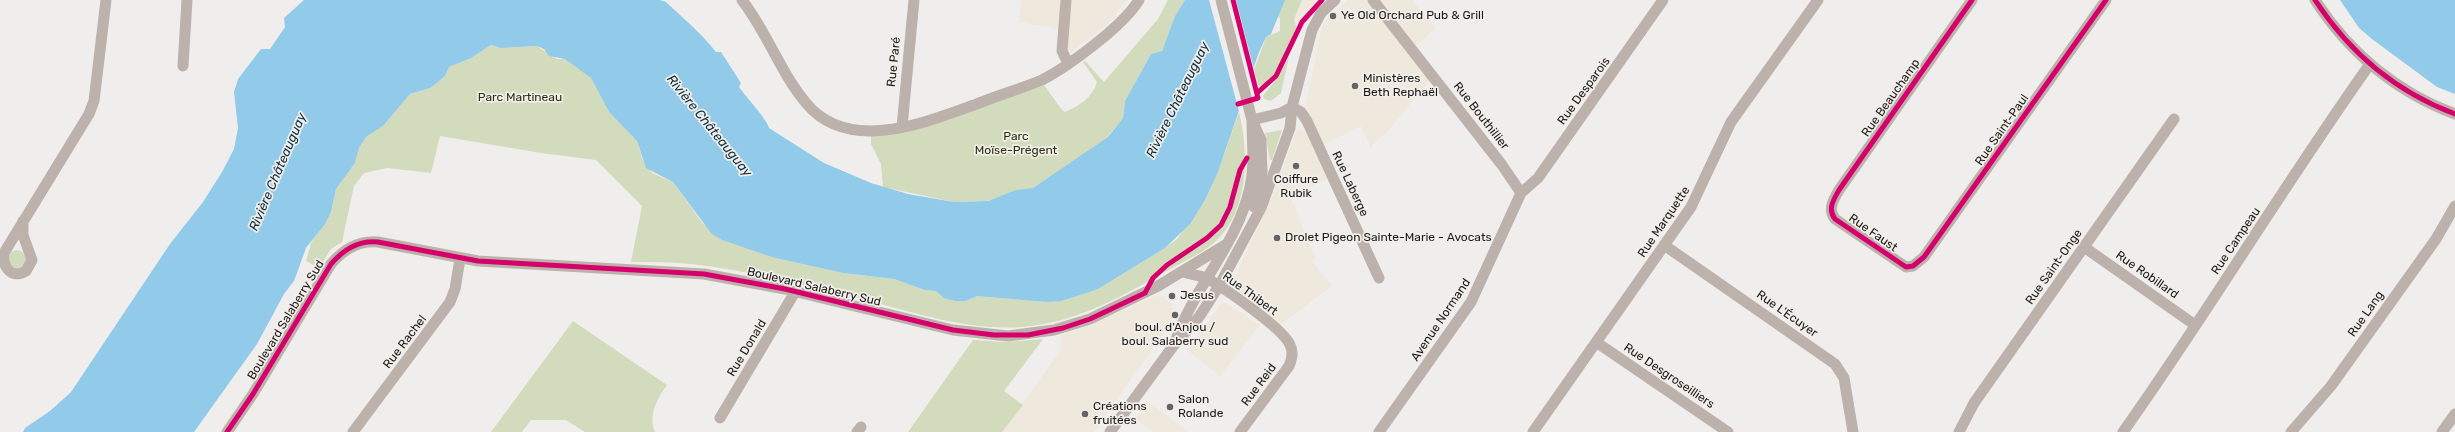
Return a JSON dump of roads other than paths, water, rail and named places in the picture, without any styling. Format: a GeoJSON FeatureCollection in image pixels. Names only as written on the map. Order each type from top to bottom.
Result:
{"type":"FeatureCollection","features":[{"type":"Feature","properties":{"kind":"street"},"geometry":{"type":"LineString","coordinates":[[23,221],[92,108],[106,0]]}},
{"type":"Feature","properties":{"kind":"street"},"geometry":{"type":"LineString","coordinates":[[183,66],[187,0]]}},
{"type":"Feature","properties":{"kind":"street"},"geometry":{"type":"LineString","coordinates":[[742,0],[761,27],[798,92],[813,110],[825,119],[850,128],[873,131],[902,127],[938,118],[1038,82],[1068,63],[1120,22],[1138,0]]}},
{"type":"Feature","properties":{"kind":"street","name":"Rue Paré"},"geometry":{"type":"LineString","coordinates":[[902,127],[914,0]]}},
{"type":"Feature","properties":{"kind":"street"},"geometry":{"type":"LineString","coordinates":[[1066,0],[1062,51],[1068,63]]}},
{"type":"Feature","properties":{"kind":"street"},"geometry":{"type":"LineString","coordinates":[[1174,345],[1188,309],[1227,244],[1242,213],[1250,187],[1254,163],[1252,120],[1221,0]]}},
{"type":"Feature","properties":{"kind":"street"},"geometry":{"type":"LineString","coordinates":[[1110,432],[1174,345],[1199,317],[1219,286],[1251,224],[1261,208],[1290,128],[1292,107],[1313,26],[1321,13],[1335,0]]}},
{"type":"Feature","properties":{"kind":"street","name":"Rue Bouthillier"},"geometry":{"type":"LineString","coordinates":[[1373,0],[1480,137],[1521,193]]}},
{"type":"Feature","properties":{"kind":"street","name":"Rue Desparois"},"geometry":{"type":"LineString","coordinates":[[1521,193],[1538,178],[1663,0]]}},
{"type":"Feature","properties":{"kind":"street","name":"Rue Marquette"},"geometry":{"type":"LineString","coordinates":[[1534,432],[1697,196],[1731,122],[1818,0]]}},
{"type":"Feature","properties":{"kind":"street","name":"Rue Beauchamp"},"geometry":{"type":"LineString","coordinates":[[1831,210],[1839,190],[1972,0]]}},
{"type":"Feature","properties":{"kind":"street","name":"Rue Saint-Paul"},"geometry":{"type":"LineString","coordinates":[[1910,267],[1924,257],[2106,0]]}},
{"type":"Feature","properties":{"kind":"street"},"geometry":{"type":"LineString","coordinates":[[2315,0],[2342,37],[2370,64],[2406,90],[2455,114]]}},
{"type":"Feature","properties":{"kind":"street","name":"Rue Campeau"},"geometry":{"type":"LineString","coordinates":[[2123,432],[2185,344],[2194,325],[2266,221],[2325,127],[2370,64]]}},
{"type":"Feature","properties":{"kind":"street"},"geometry":{"type":"LineString","coordinates":[[1252,120],[1281,113],[1292,107]]}},
{"type":"Feature","properties":{"kind":"street","name":"Rue Laberge"},"geometry":{"type":"LineString","coordinates":[[1292,107],[1301,112],[1307,121],[1379,278]]}},
{"type":"Feature","properties":{"kind":"street","name":"Rue Saint-Onge"},"geometry":{"type":"LineString","coordinates":[[1959,432],[1974,403],[2174,119]]}},
{"type":"Feature","properties":{"kind":"street"},"geometry":{"type":"LineString","coordinates":[[1251,224],[1262,165],[1261,140],[1252,120]]}},
{"type":"Feature","properties":{"kind":"street","name":"Avenue Normand"},"geometry":{"type":"LineString","coordinates":[[1379,432],[1471,302],[1521,193]]}},
{"type":"Feature","properties":{"kind":"street","name":"Rue Lang"},"geometry":{"type":"LineString","coordinates":[[2291,432],[2331,386],[2436,239],[2455,206]]}},
{"type":"Feature","properties":{"kind":"street","name":"Rue Faust"},"geometry":{"type":"LineString","coordinates":[[1831,210],[1832,216],[1841,223],[1899,263],[1910,267]]}},
{"type":"Feature","properties":{"kind":"street","name":"Boulevard Salaberry Sud"},"geometry":{"type":"LineString","coordinates":[[227,432],[264,377],[327,271],[342,254],[353,246],[373,242],[460,259],[533,266],[691,272],[795,292],[953,330],[1017,336],[1054,330],[1090,319],[1145,293],[1227,244]]}},
{"type":"Feature","properties":{"kind":"street","name":"Rue L'Écuyer"},"geometry":{"type":"LineString","coordinates":[[1664,245],[1835,364],[1844,378],[1853,432]]}},
{"type":"Feature","properties":{"kind":"street","name":"Rue Robillard"},"geometry":{"type":"LineString","coordinates":[[2084,247],[2194,325]]}},
{"type":"Feature","properties":{"kind":"street","name":"Rue Rachel"},"geometry":{"type":"LineString","coordinates":[[353,432],[450,302],[455,289],[460,259]]}},
{"type":"Feature","properties":{"kind":"street","name":"Rue Thibert"},"geometry":{"type":"LineString","coordinates":[[1182,272],[1207,279],[1219,286],[1284,336],[1292,351]]}},
{"type":"Feature","properties":{"kind":"street","name":"Rue Donald"},"geometry":{"type":"LineString","coordinates":[[720,418],[795,292]]}},
{"type":"Feature","properties":{"kind":"street","name":"Rue Desgroseilliers"},"geometry":{"type":"LineString","coordinates":[[1596,342],[1728,432]]}},
{"type":"Feature","properties":{"kind":"street","name":"Rue Reid"},"geometry":{"type":"LineString","coordinates":[[1240,432],[1286,370],[1292,351]]}},
{"type":"Feature","properties":{"kind":"street"},"geometry":{"type":"LineString","coordinates":[[2442,432],[2455,414]]}},
{"type":"Feature","properties":{"kind":"water","name":"Rivière Châteauguay"},"geometry":{"type":"Polygon","coordinates":[[[304,0],[660,0],[666,2],[686,20],[716,52],[721,52],[741,83],[739,87],[769,128],[824,163],[871,183],[908,194],[954,202],[988,201],[1016,190],[1033,188],[1108,137],[1123,118],[1125,101],[1151,54],[1162,51],[1175,16],[1185,0],[1285,0],[1271,34],[1266,37],[1259,52],[1218,172],[1205,200],[1190,224],[1165,248],[1098,289],[1061,301],[1046,302],[977,296],[966,301],[956,301],[944,298],[936,291],[925,290],[894,279],[843,273],[775,258],[722,240],[711,233],[673,182],[646,168],[637,141],[609,112],[591,78],[565,59],[549,56],[544,49],[537,46],[501,48],[491,45],[471,58],[449,67],[445,76],[430,88],[410,94],[383,126],[366,137],[359,148],[355,163],[336,189],[331,212],[325,224],[306,248],[294,281],[284,294],[257,344],[194,432],[23,432],[25,428],[50,411],[71,392],[170,244],[203,202],[222,172],[234,149],[238,128],[234,92],[238,79],[261,49],[270,49],[285,27],[284,18],[304,0]]]}},
{"type":"Feature","properties":{"kind":"water"},"geometry":{"type":"Polygon","coordinates":[[[2340,0],[2455,0],[2455,94],[2437,87],[2372,39],[2359,28],[2340,0]]]}},
{"type":"Feature","properties":{"kind":"place","name":"Ye Old Orchard Pub & Grill"},"geometry":{"type":"Point","coordinates":[1333,16]}},
{"type":"Feature","properties":{"kind":"place","name":"Ministères Beth Rephaël"},"geometry":{"type":"Point","coordinates":[1355,86]}},
{"type":"Feature","properties":{"kind":"place","name":"Coiffure Rubik"},"geometry":{"type":"Point","coordinates":[1296,166]}},
{"type":"Feature","properties":{"kind":"place","name":"Drolet Pigeon Sainte-Marie - Avocats"},"geometry":{"type":"Point","coordinates":[1277,238]}},
{"type":"Feature","properties":{"kind":"place","name":"Jesus"},"geometry":{"type":"Point","coordinates":[1172,296]}},
{"type":"Feature","properties":{"kind":"place","name":"boul. d'Anjou / boul. Salaberry sud"},"geometry":{"type":"Point","coordinates":[1175,315]}},
{"type":"Feature","properties":{"kind":"place","name":"Salon Rolande"},"geometry":{"type":"Point","coordinates":[1170,407]}},
{"type":"Feature","properties":{"kind":"place","name":"Créations fruitées"},"geometry":{"type":"Point","coordinates":[1085,414]}},
{"type":"Feature","properties":{"kind":"park label","name":"Parc Martineau"},"geometry":{"type":"Point","coordinates":[520,98]}},
{"type":"Feature","properties":{"kind":"park label","name":"Parc Moïse-Prégent"},"geometry":{"type":"Point","coordinates":[1016,144]}}]}
